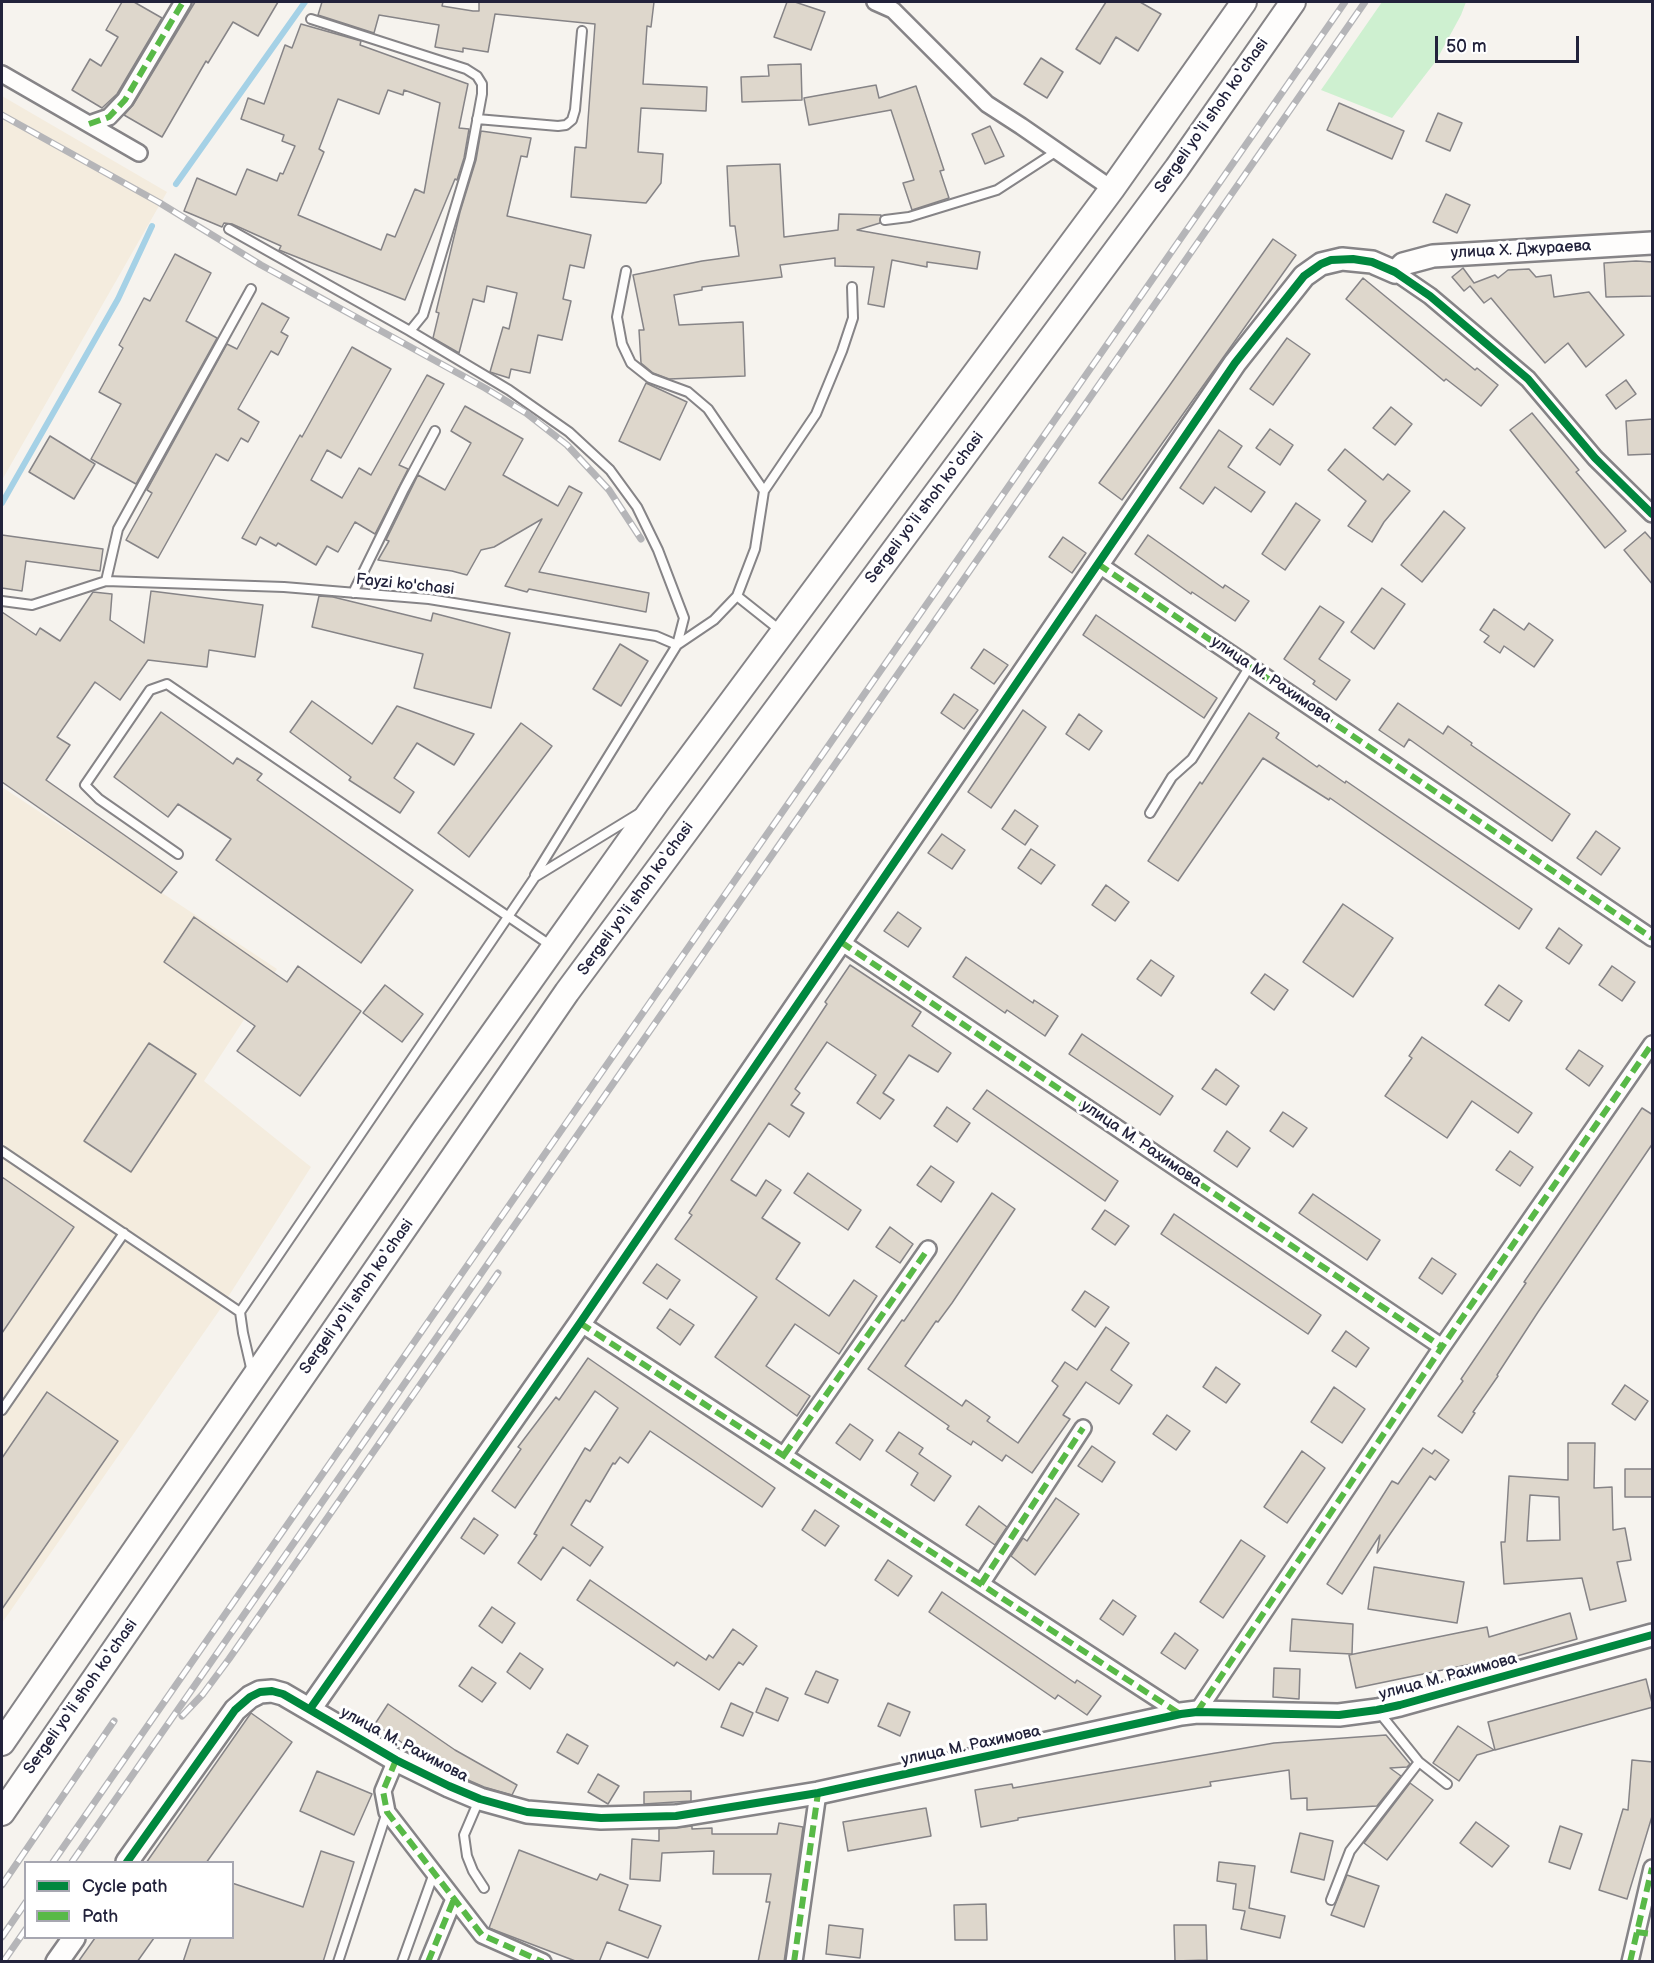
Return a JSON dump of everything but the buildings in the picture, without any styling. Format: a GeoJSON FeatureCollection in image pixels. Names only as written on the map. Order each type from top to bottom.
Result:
{"type":"FeatureCollection","features":[{"type":"Feature","properties":{"kind":"main road"},"geometry":{"type":"LineString","coordinates":[[2,1743],[425,1129],[657,802],[1112,189],[1244,2]]}},
{"type":"Feature","properties":{"kind":"main road","name":"Sergeli yo‘li shoh ko‘chasi"},"geometry":{"type":"LineString","coordinates":[[2,1813],[567,992],[1177,168],[1293,2]]}},
{"type":"Feature","properties":{"kind":"street"},"geometry":{"type":"LineString","coordinates":[[89,124],[109,117],[125,100],[183,2]]}},
{"type":"Feature","properties":{"kind":"street"},"geometry":{"type":"LineString","coordinates":[[875,2],[893,10],[987,104],[1112,189]]}},
{"type":"Feature","properties":{"kind":"street"},"geometry":{"type":"LineString","coordinates":[[2,74],[139,153]]}},
{"type":"Feature","properties":{"kind":"street","name":"улица Х. Джураева"},"geometry":{"type":"LineString","coordinates":[[1395,272],[1403,264],[1433,256],[1653,243]]}},
{"type":"Feature","properties":{"kind":"street"},"geometry":{"type":"LineString","coordinates":[[310,1709],[580,1323],[1235,363],[1304,276],[1321,264],[1342,259],[1372,262],[1395,272],[1430,296],[1528,379],[1595,458],[1653,514]]}},
{"type":"Feature","properties":{"kind":"street","name":"улица М. Рахимова"},"geometry":{"type":"LineString","coordinates":[[1098,564],[1653,938]]}},
{"type":"Feature","properties":{"kind":"street","name":"улица М. Рахимова"},"geometry":{"type":"LineString","coordinates":[[841,942],[1442,1347]]}},
{"type":"Feature","properties":{"kind":"street"},"geometry":{"type":"LineString","coordinates":[[580,1323],[981,1584],[1189,1713],[1653,1044]]}},
{"type":"Feature","properties":{"kind":"street"},"geometry":{"type":"LineString","coordinates":[[784,1455],[928,1249]]}},
{"type":"Feature","properties":{"kind":"street"},"geometry":{"type":"LineString","coordinates":[[981,1584],[1083,1428]]}},
{"type":"Feature","properties":{"kind":"street","name":"улица М. Рахимова"},"geometry":{"type":"LineString","coordinates":[[128,1861],[235,1710],[250,1697],[261,1692],[272,1691],[283,1694],[396,1760],[480,1799],[527,1812],[601,1818],[676,1816],[818,1793],[1189,1713],[1339,1714],[1377,1710],[1653,1635]]}},
{"type":"Feature","properties":{"kind":"street"},"geometry":{"type":"LineString","coordinates":[[396,1760],[383,1791],[387,1812],[482,1935],[543,1962]]}},
{"type":"Feature","properties":{"kind":"street"},"geometry":{"type":"LineString","coordinates":[[794,1962],[818,1793]]}},
{"type":"Feature","properties":{"kind":"street"},"geometry":{"type":"LineString","coordinates":[[1630,1962],[1653,1868]]}},
{"type":"Feature","properties":{"kind":"street"},"geometry":{"type":"LineString","coordinates":[[428,1962],[454,1899]]}},
{"type":"Feature","properties":{"kind":"street"},"geometry":{"type":"LineString","coordinates":[[1636,1932],[1653,1934]]}},
{"type":"Feature","properties":{"kind":"street"},"geometry":{"type":"LineString","coordinates":[[57,1962],[73,1939]]}},
{"type":"Feature","properties":{"kind":"lane"},"geometry":{"type":"LineString","coordinates":[[310,19],[472,72],[482,84],[470,159],[423,315],[410,331]]}},
{"type":"Feature","properties":{"kind":"lane"},"geometry":{"type":"LineString","coordinates":[[477,119],[558,126],[566,125],[572,120],[575,110],[582,31]]}},
{"type":"Feature","properties":{"kind":"lane"},"geometry":{"type":"LineString","coordinates":[[885,220],[909,217],[997,190],[1057,151]]}},
{"type":"Feature","properties":{"kind":"lane"},"geometry":{"type":"LineString","coordinates":[[229,229],[509,390],[569,432],[610,470],[637,507],[658,550],[684,618],[678,645],[535,877],[240,1312],[254,1378]]}},
{"type":"Feature","properties":{"kind":"lane"},"geometry":{"type":"LineString","coordinates":[[626,271],[617,317],[621,344],[631,363],[650,378],[688,392],[708,409],[764,491]]}},
{"type":"Feature","properties":{"kind":"lane"},"geometry":{"type":"LineString","coordinates":[[678,645],[714,620],[737,596],[755,549],[764,491],[816,414],[842,351],[853,318],[852,287]]}},
{"type":"Feature","properties":{"kind":"lane"},"geometry":{"type":"LineString","coordinates":[[106,581],[118,529],[251,290]]}},
{"type":"Feature","properties":{"kind":"lane"},"geometry":{"type":"LineString","coordinates":[[353,593],[435,431]]}},
{"type":"Feature","properties":{"kind":"lane","name":"Fayzi ko'chasi"},"geometry":{"type":"LineString","coordinates":[[2,601],[32,605],[106,581],[284,586],[429,599],[656,636],[678,645]]}},
{"type":"Feature","properties":{"kind":"lane"},"geometry":{"type":"LineString","coordinates":[[737,596],[782,632]]}},
{"type":"Feature","properties":{"kind":"lane"},"geometry":{"type":"LineString","coordinates":[[1150,813],[1172,777],[1192,759],[1250,666]]}},
{"type":"Feature","properties":{"kind":"lane"},"geometry":{"type":"LineString","coordinates":[[178,854],[99,799],[85,785],[150,690],[167,684],[554,948]]}},
{"type":"Feature","properties":{"kind":"lane"},"geometry":{"type":"LineString","coordinates":[[535,877],[657,802]]}},
{"type":"Feature","properties":{"kind":"lane"},"geometry":{"type":"LineString","coordinates":[[2,1151],[240,1312]]}},
{"type":"Feature","properties":{"kind":"lane"},"geometry":{"type":"LineString","coordinates":[[2,1410],[124,1233]]}},
{"type":"Feature","properties":{"kind":"lane"},"geometry":{"type":"LineString","coordinates":[[1377,1710],[1419,1762],[1447,1784]]}},
{"type":"Feature","properties":{"kind":"lane"},"geometry":{"type":"LineString","coordinates":[[1331,1900],[1350,1851],[1419,1762]]}},
{"type":"Feature","properties":{"kind":"lane"},"geometry":{"type":"LineString","coordinates":[[480,1799],[464,1835],[467,1856],[484,1888]]}},
{"type":"Feature","properties":{"kind":"lane"},"geometry":{"type":"LineString","coordinates":[[338,1962],[387,1812]]}},
{"type":"Feature","properties":{"kind":"lane"},"geometry":{"type":"LineString","coordinates":[[402,1962],[435,1874]]}},
{"type":"Feature","properties":{"kind":"shaded area"},"geometry":{"type":"Polygon","coordinates":[[[2,96],[167,192],[2,480],[2,96]]]}},
{"type":"Feature","properties":{"kind":"shaded area"},"geometry":{"type":"Polygon","coordinates":[[[2,787],[277,969],[204,1081],[311,1167],[221,1308],[2,1623],[2,787]]]}},
{"type":"Feature","properties":{"kind":"green space"},"geometry":{"type":"Polygon","coordinates":[[[1382,2],[1466,2],[1436,61],[1392,118],[1321,90],[1382,2]]]}},
{"type":"Feature","properties":{"kind":"waterway"},"geometry":{"type":"LineString","coordinates":[[176,184],[305,2]]}},
{"type":"Feature","properties":{"kind":"waterway"},"geometry":{"type":"LineString","coordinates":[[2,503],[118,299],[152,226]]}},
{"type":"Feature","properties":{"kind":"railway"},"geometry":{"type":"LineString","coordinates":[[54,1861],[1345,2]]}},
{"type":"Feature","properties":{"kind":"railway"},"geometry":{"type":"LineString","coordinates":[[73,1861],[1365,2]]}},
{"type":"Feature","properties":{"kind":"railway"},"geometry":{"type":"LineString","coordinates":[[2,115],[160,203],[261,265],[485,388],[526,413],[567,445],[609,490],[641,539]]}},
{"type":"Feature","properties":{"kind":"railway"},"geometry":{"type":"LineString","coordinates":[[182,1716],[203,1694],[229,1659],[498,1273]]}},
{"type":"Feature","properties":{"kind":"railway"},"geometry":{"type":"LineString","coordinates":[[2,1885],[114,1721]]}},
{"type":"Feature","properties":{"kind":"railway"},"geometry":{"type":"LineString","coordinates":[[2,1937],[24,1905]]}},
{"type":"Feature","properties":{"kind":"railway"},"geometry":{"type":"LineString","coordinates":[[3,1962],[24,1932]]}},
{"type":"Feature","properties":{"kind":"marked path"},"geometry":{"type":"LineString","coordinates":[[89,124],[109,117],[125,100],[183,2]]}},
{"type":"Feature","properties":{"kind":"marked path"},"geometry":{"type":"LineString","coordinates":[[1098,564],[1652,938]]}},
{"type":"Feature","properties":{"kind":"marked path"},"geometry":{"type":"LineString","coordinates":[[841,942],[1442,1347]]}},
{"type":"Feature","properties":{"kind":"marked path"},"geometry":{"type":"LineString","coordinates":[[1197,1712],[1442,1347],[1652,1044]]}},
{"type":"Feature","properties":{"kind":"marked path"},"geometry":{"type":"LineString","coordinates":[[784,1455],[928,1249]]}},
{"type":"Feature","properties":{"kind":"marked path"},"geometry":{"type":"LineString","coordinates":[[580,1323],[1180,1714]]}},
{"type":"Feature","properties":{"kind":"marked path"},"geometry":{"type":"LineString","coordinates":[[981,1584],[1083,1428]]}},
{"type":"Feature","properties":{"kind":"marked path"},"geometry":{"type":"LineString","coordinates":[[396,1760],[383,1791],[387,1812],[482,1935],[543,1962]]}},
{"type":"Feature","properties":{"kind":"marked path"},"geometry":{"type":"LineString","coordinates":[[794,1962],[818,1793]]}},
{"type":"Feature","properties":{"kind":"marked path"},"geometry":{"type":"LineString","coordinates":[[1630,1962],[1652,1868]]}},
{"type":"Feature","properties":{"kind":"marked path"},"geometry":{"type":"LineString","coordinates":[[428,1962],[454,1899]]}},
{"type":"Feature","properties":{"kind":"marked path"},"geometry":{"type":"LineString","coordinates":[[1636,1932],[1652,1934]]}},
{"type":"Feature","properties":{"kind":"cycle path"},"geometry":{"type":"LineString","coordinates":[[310,1709],[580,1323],[1235,363],[1304,276],[1331,260],[1353,259],[1372,262],[1395,272],[1430,296],[1528,379],[1595,458],[1652,514]]}},
{"type":"Feature","properties":{"kind":"cycle path"},"geometry":{"type":"LineString","coordinates":[[128,1861],[235,1710],[260,1692],[272,1691],[283,1694],[396,1760],[480,1799],[527,1812],[601,1818],[676,1816],[818,1793],[1181,1714],[1197,1712],[1339,1715],[1377,1710],[1652,1635]]}}]}
